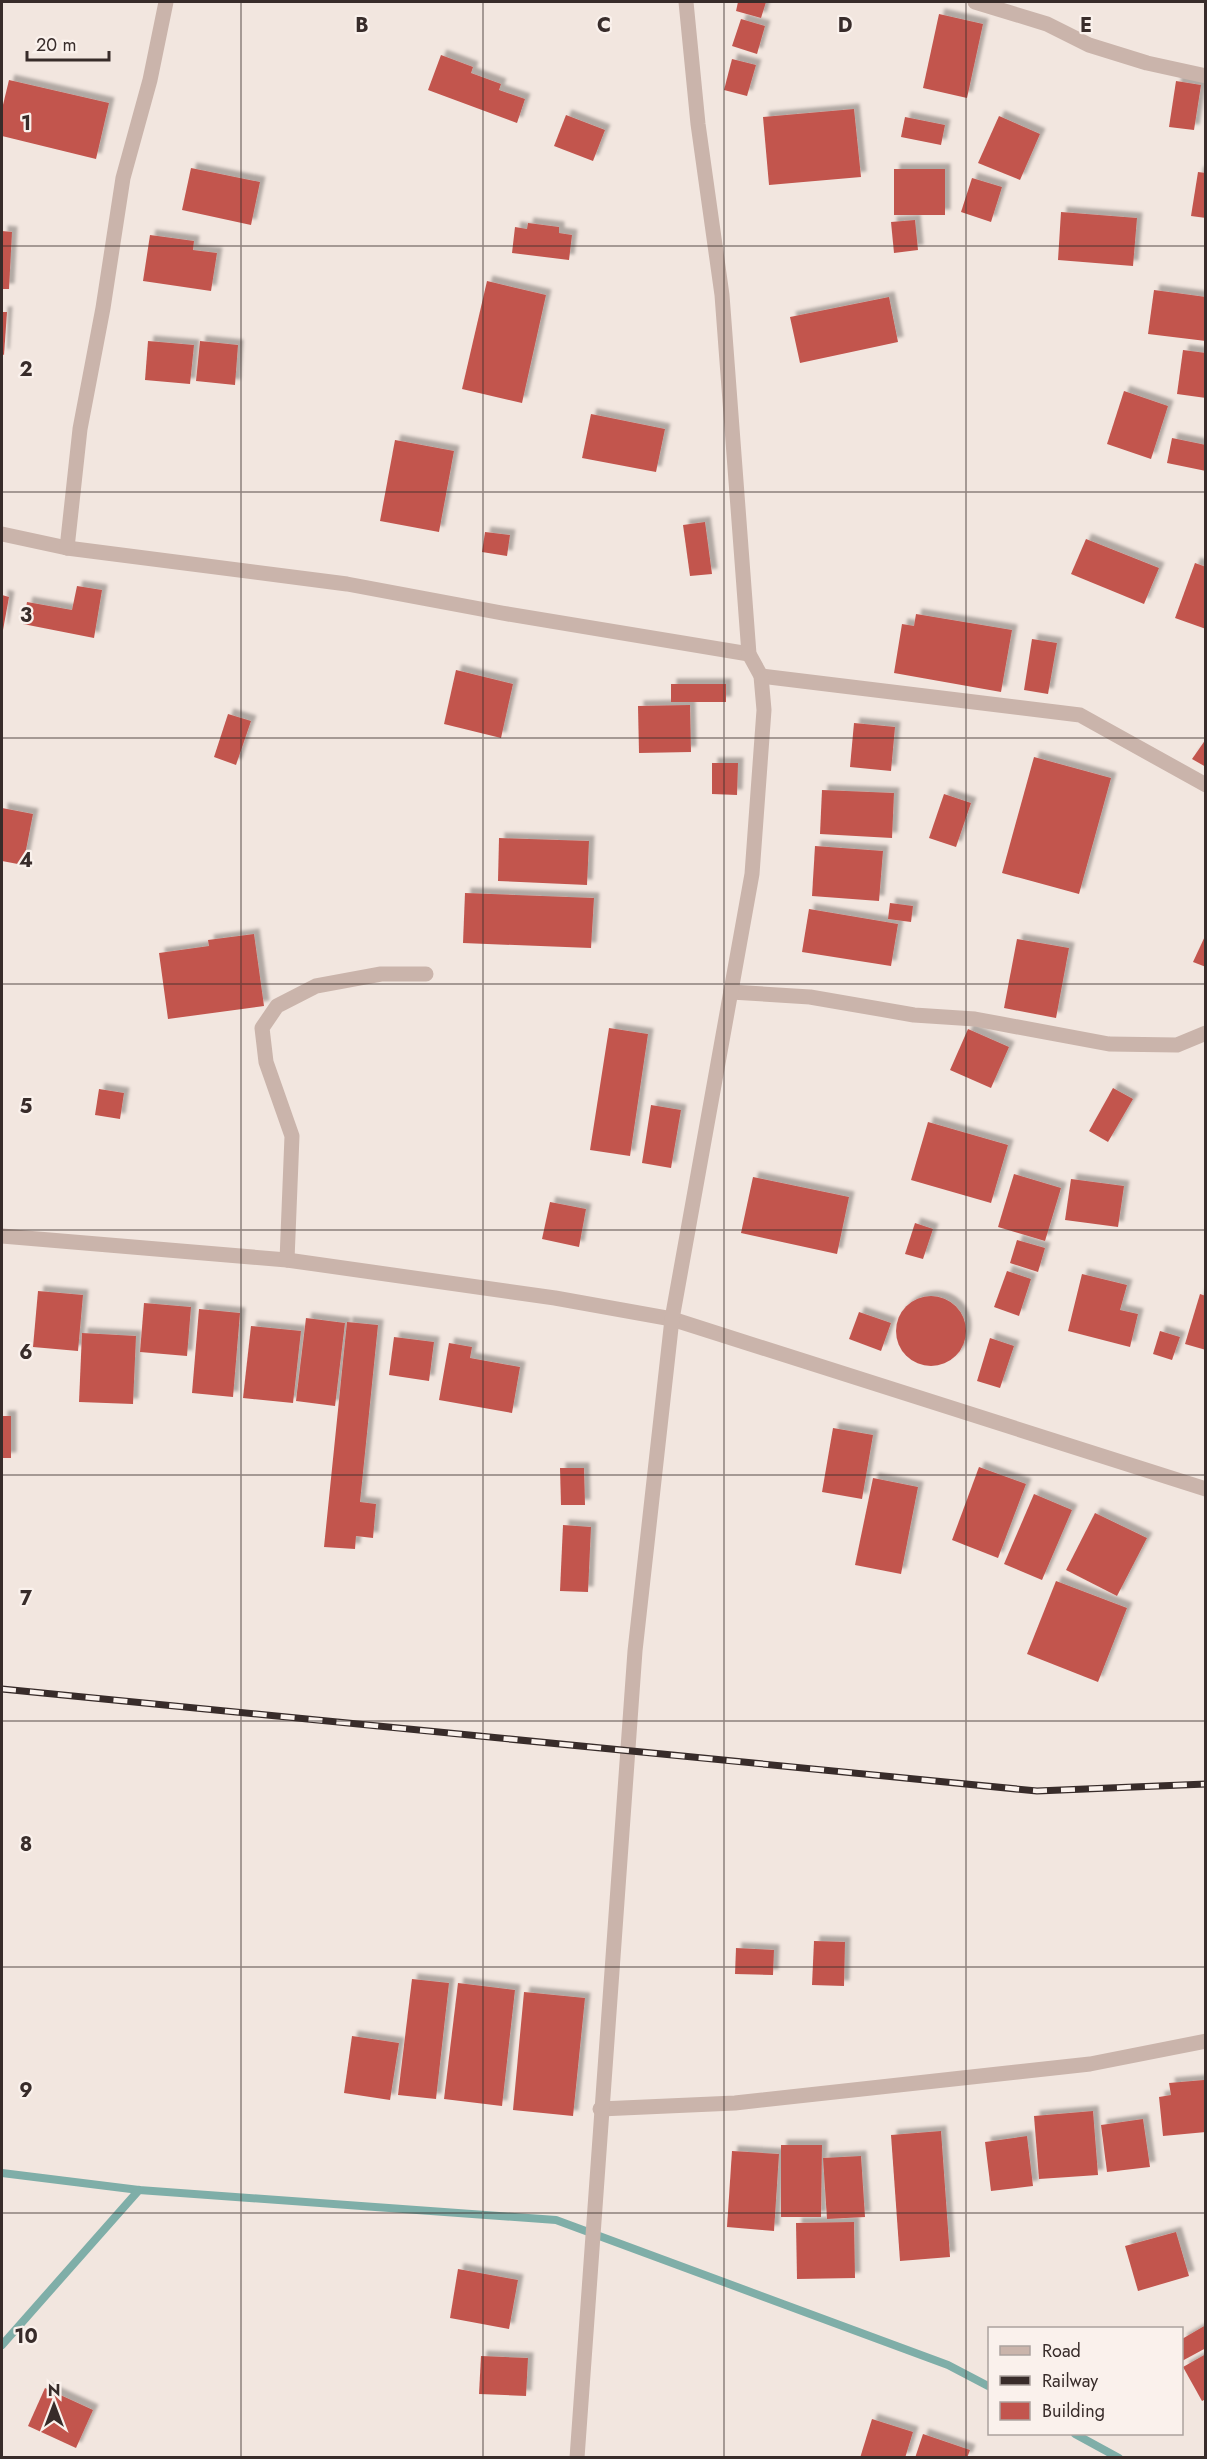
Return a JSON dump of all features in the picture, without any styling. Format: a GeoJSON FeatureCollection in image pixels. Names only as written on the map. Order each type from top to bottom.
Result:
{"type":"FeatureCollection","features":[{"type":"Feature","properties":{"kind":"street"},"geometry":{"type":"LineString","coordinates":[[68,548],[80,429],[103,308],[123,178],[150,81],[166,2]]}},
{"type":"Feature","properties":{"kind":"street"},"geometry":{"type":"LineString","coordinates":[[577,2457],[600,2109],[635,1651],[672,1319],[752,874],[764,710],[761,676],[749,654],[722,295],[698,124],[686,2]]}},
{"type":"Feature","properties":{"kind":"street"},"geometry":{"type":"LineString","coordinates":[[975,2],[1047,24],[1089,45],[1147,63],[1206,76]]}},
{"type":"Feature","properties":{"kind":"street"},"geometry":{"type":"LineString","coordinates":[[2,534],[68,548],[347,585],[749,654]]}},
{"type":"Feature","properties":{"kind":"street"},"geometry":{"type":"LineString","coordinates":[[761,676],[1080,715],[1206,784]]}},
{"type":"Feature","properties":{"kind":"street"},"geometry":{"type":"LineString","coordinates":[[286,1260],[292,1136],[266,1062],[262,1028],[277,1006],[316,986],[381,974],[426,974]]}},
{"type":"Feature","properties":{"kind":"street"},"geometry":{"type":"LineString","coordinates":[[731,992],[810,997],[914,1015],[975,1019],[1109,1044],[1177,1045],[1206,1033]]}},
{"type":"Feature","properties":{"kind":"street"},"geometry":{"type":"LineString","coordinates":[[2,1236],[286,1260],[555,1298],[672,1319],[1206,1489]]}},
{"type":"Feature","properties":{"kind":"street"},"geometry":{"type":"LineString","coordinates":[[600,2109],[735,2103],[1090,2064],[1206,2041]]}},
{"type":"Feature","properties":{"kind":"building"},"geometry":{"type":"Polygon","coordinates":[[[738,2],[766,2],[761,18],[736,11],[738,2]]]}},
{"type":"Feature","properties":{"kind":"building"},"geometry":{"type":"Polygon","coordinates":[[[939,14],[983,24],[967,98],[923,88],[939,14]]]}},
{"type":"Feature","properties":{"kind":"building"},"geometry":{"type":"Polygon","coordinates":[[[741,19],[765,26],[757,54],[732,46],[741,19]]]}},
{"type":"Feature","properties":{"kind":"building"},"geometry":{"type":"Polygon","coordinates":[[[441,55],[473,67],[471,73],[501,84],[499,90],[525,99],[517,123],[428,90],[441,55]]]}},
{"type":"Feature","properties":{"kind":"building"},"geometry":{"type":"Polygon","coordinates":[[[732,59],[756,65],[747,96],[724,90],[732,59]]]}},
{"type":"Feature","properties":{"kind":"building"},"geometry":{"type":"Polygon","coordinates":[[[9,80],[109,103],[96,159],[2,136],[2,109],[9,80]]]}},
{"type":"Feature","properties":{"kind":"building"},"geometry":{"type":"Polygon","coordinates":[[[1176,81],[1201,85],[1194,130],[1169,127],[1176,81]]]}},
{"type":"Feature","properties":{"kind":"building"},"geometry":{"type":"Polygon","coordinates":[[[854,109],[861,177],[769,185],[763,117],[854,109]]]}},
{"type":"Feature","properties":{"kind":"building"},"geometry":{"type":"Polygon","coordinates":[[[566,115],[605,130],[593,161],[554,146],[566,115]]]}},
{"type":"Feature","properties":{"kind":"building"},"geometry":{"type":"Polygon","coordinates":[[[999,116],[1040,134],[1020,180],[978,163],[999,116]]]}},
{"type":"Feature","properties":{"kind":"building"},"geometry":{"type":"Polygon","coordinates":[[[905,117],[945,125],[941,145],[901,137],[905,117]]]}},
{"type":"Feature","properties":{"kind":"building"},"geometry":{"type":"Polygon","coordinates":[[[191,168],[260,182],[251,225],[182,210],[191,168]]]}},
{"type":"Feature","properties":{"kind":"building"},"geometry":{"type":"Polygon","coordinates":[[[894,169],[945,169],[945,215],[894,215],[894,169]]]}},
{"type":"Feature","properties":{"kind":"building"},"geometry":{"type":"Polygon","coordinates":[[[1198,172],[1206,173],[1206,218],[1191,216],[1198,172]]]}},
{"type":"Feature","properties":{"kind":"building"},"geometry":{"type":"Polygon","coordinates":[[[972,178],[1002,187],[991,222],[961,212],[972,178]]]}},
{"type":"Feature","properties":{"kind":"building"},"geometry":{"type":"Polygon","coordinates":[[[1061,212],[1137,218],[1133,266],[1058,260],[1061,212]]]}},
{"type":"Feature","properties":{"kind":"building"},"geometry":{"type":"Polygon","coordinates":[[[915,220],[918,250],[894,253],[891,222],[915,220]]]}},
{"type":"Feature","properties":{"kind":"building"},"geometry":{"type":"Polygon","coordinates":[[[528,223],[559,227],[559,233],[572,235],[569,260],[512,253],[515,227],[527,229],[528,223]]]}},
{"type":"Feature","properties":{"kind":"building"},"geometry":{"type":"Polygon","coordinates":[[[2,231],[12,232],[9,289],[2,289],[2,231]]]}},
{"type":"Feature","properties":{"kind":"building"},"geometry":{"type":"Polygon","coordinates":[[[150,235],[194,241],[193,250],[217,253],[211,291],[143,281],[150,235]]]}},
{"type":"Feature","properties":{"kind":"building"},"geometry":{"type":"Polygon","coordinates":[[[487,281],[546,295],[522,403],[462,389],[487,281]]]}},
{"type":"Feature","properties":{"kind":"building"},"geometry":{"type":"Polygon","coordinates":[[[1154,290],[1206,297],[1206,341],[1148,334],[1154,290]]]}},
{"type":"Feature","properties":{"kind":"building"},"geometry":{"type":"Polygon","coordinates":[[[889,297],[898,342],[800,363],[790,317],[889,297]]]}},
{"type":"Feature","properties":{"kind":"building"},"geometry":{"type":"Polygon","coordinates":[[[2,312],[7,312],[4,355],[2,354],[2,312]]]}},
{"type":"Feature","properties":{"kind":"building"},"geometry":{"type":"Polygon","coordinates":[[[148,341],[194,345],[190,384],[145,380],[148,341]]]}},
{"type":"Feature","properties":{"kind":"building"},"geometry":{"type":"Polygon","coordinates":[[[200,341],[238,345],[235,385],[196,381],[200,341]]]}},
{"type":"Feature","properties":{"kind":"building"},"geometry":{"type":"Polygon","coordinates":[[[1183,350],[1206,353],[1206,398],[1177,394],[1183,350]]]}},
{"type":"Feature","properties":{"kind":"building"},"geometry":{"type":"Polygon","coordinates":[[[1124,391],[1168,406],[1151,459],[1107,444],[1124,391]]]}},
{"type":"Feature","properties":{"kind":"building"},"geometry":{"type":"Polygon","coordinates":[[[591,414],[665,429],[656,472],[582,458],[591,414]]]}},
{"type":"Feature","properties":{"kind":"building"},"geometry":{"type":"Polygon","coordinates":[[[1172,438],[1206,445],[1206,471],[1167,463],[1172,438]]]}},
{"type":"Feature","properties":{"kind":"building"},"geometry":{"type":"Polygon","coordinates":[[[395,440],[454,451],[439,532],[380,521],[395,440]]]}},
{"type":"Feature","properties":{"kind":"building"},"geometry":{"type":"Polygon","coordinates":[[[705,522],[712,574],[690,576],[683,525],[705,522]]]}},
{"type":"Feature","properties":{"kind":"building"},"geometry":{"type":"Polygon","coordinates":[[[485,532],[510,535],[507,556],[482,552],[485,532]]]}},
{"type":"Feature","properties":{"kind":"building"},"geometry":{"type":"Polygon","coordinates":[[[1086,539],[1159,568],[1144,604],[1071,574],[1086,539]]]}},
{"type":"Feature","properties":{"kind":"building"},"geometry":{"type":"Polygon","coordinates":[[[1195,563],[1206,567],[1206,629],[1175,618],[1195,563]]]}},
{"type":"Feature","properties":{"kind":"building"},"geometry":{"type":"Polygon","coordinates":[[[77,586],[102,590],[94,638],[23,624],[27,602],[72,610],[77,586]]]}},
{"type":"Feature","properties":{"kind":"building"},"geometry":{"type":"Polygon","coordinates":[[[2,595],[9,597],[3,630],[2,630],[2,595]]]}},
{"type":"Feature","properties":{"kind":"building"},"geometry":{"type":"Polygon","coordinates":[[[916,614],[1012,630],[1001,692],[894,673],[902,624],[914,626],[916,614]]]}},
{"type":"Feature","properties":{"kind":"building"},"geometry":{"type":"Polygon","coordinates":[[[1032,639],[1057,643],[1048,694],[1024,690],[1032,639]]]}},
{"type":"Feature","properties":{"kind":"building"},"geometry":{"type":"Polygon","coordinates":[[[456,670],[513,684],[501,738],[444,724],[456,670]]]}},
{"type":"Feature","properties":{"kind":"building"},"geometry":{"type":"Polygon","coordinates":[[[671,684],[726,684],[726,702],[671,702],[671,684]]]}},
{"type":"Feature","properties":{"kind":"building"},"geometry":{"type":"Polygon","coordinates":[[[690,705],[691,752],[639,753],[638,706],[690,705]]]}},
{"type":"Feature","properties":{"kind":"building"},"geometry":{"type":"Polygon","coordinates":[[[228,714],[251,721],[236,765],[214,757],[228,714]]]}},
{"type":"Feature","properties":{"kind":"building"},"geometry":{"type":"Polygon","coordinates":[[[854,723],[895,727],[891,771],[850,767],[854,723]]]}},
{"type":"Feature","properties":{"kind":"building"},"geometry":{"type":"Polygon","coordinates":[[[1206,739],[1206,767],[1192,759],[1206,739]]]}},
{"type":"Feature","properties":{"kind":"building"},"geometry":{"type":"Polygon","coordinates":[[[1034,757],[1111,778],[1079,894],[1002,873],[1034,757]]]}},
{"type":"Feature","properties":{"kind":"building"},"geometry":{"type":"Polygon","coordinates":[[[712,763],[738,763],[737,795],[712,794],[712,763]]]}},
{"type":"Feature","properties":{"kind":"building"},"geometry":{"type":"Polygon","coordinates":[[[822,790],[894,793],[892,838],[820,834],[822,790]]]}},
{"type":"Feature","properties":{"kind":"building"},"geometry":{"type":"Polygon","coordinates":[[[944,794],[971,803],[956,847],[929,838],[944,794]]]}},
{"type":"Feature","properties":{"kind":"building"},"geometry":{"type":"Polygon","coordinates":[[[2,808],[33,814],[23,865],[2,861],[2,808]]]}},
{"type":"Feature","properties":{"kind":"building"},"geometry":{"type":"Polygon","coordinates":[[[499,838],[589,841],[587,885],[498,881],[499,838]]]}},
{"type":"Feature","properties":{"kind":"building"},"geometry":{"type":"Polygon","coordinates":[[[815,846],[883,851],[879,901],[812,896],[815,846]]]}},
{"type":"Feature","properties":{"kind":"building"},"geometry":{"type":"Polygon","coordinates":[[[465,893],[594,898],[591,948],[463,943],[465,893]]]}},
{"type":"Feature","properties":{"kind":"building"},"geometry":{"type":"Polygon","coordinates":[[[890,903],[913,906],[911,922],[888,919],[890,903]]]}},
{"type":"Feature","properties":{"kind":"building"},"geometry":{"type":"Polygon","coordinates":[[[809,909],[898,924],[891,966],[802,952],[809,909]]]}},
{"type":"Feature","properties":{"kind":"building"},"geometry":{"type":"Polygon","coordinates":[[[254,934],[264,1006],[168,1019],[159,953],[209,946],[208,940],[254,934]]]}},
{"type":"Feature","properties":{"kind":"building"},"geometry":{"type":"Polygon","coordinates":[[[1206,934],[1206,967],[1193,962],[1206,934]]]}},
{"type":"Feature","properties":{"kind":"building"},"geometry":{"type":"Polygon","coordinates":[[[1017,939],[1069,948],[1056,1018],[1004,1008],[1017,939]]]}},
{"type":"Feature","properties":{"kind":"building"},"geometry":{"type":"Polygon","coordinates":[[[609,1028],[648,1034],[630,1156],[590,1150],[609,1028]]]}},
{"type":"Feature","properties":{"kind":"building"},"geometry":{"type":"Polygon","coordinates":[[[968,1029],[1009,1047],[991,1088],[950,1070],[968,1029]]]}},
{"type":"Feature","properties":{"kind":"building"},"geometry":{"type":"Polygon","coordinates":[[[1113,1088],[1133,1099],[1108,1142],[1089,1131],[1113,1088]]]}},
{"type":"Feature","properties":{"kind":"building"},"geometry":{"type":"Polygon","coordinates":[[[99,1089],[124,1093],[120,1119],[95,1115],[99,1089]]]}},
{"type":"Feature","properties":{"kind":"building"},"geometry":{"type":"Polygon","coordinates":[[[651,1105],[681,1110],[671,1168],[642,1163],[651,1105]]]}},
{"type":"Feature","properties":{"kind":"building"},"geometry":{"type":"Polygon","coordinates":[[[928,1122],[1008,1145],[991,1203],[911,1180],[928,1122]]]}},
{"type":"Feature","properties":{"kind":"building"},"geometry":{"type":"Polygon","coordinates":[[[1014,1174],[1061,1188],[1045,1241],[998,1227],[1014,1174]]]}},
{"type":"Feature","properties":{"kind":"building"},"geometry":{"type":"Polygon","coordinates":[[[753,1177],[849,1197],[837,1254],[741,1233],[753,1177]]]}},
{"type":"Feature","properties":{"kind":"building"},"geometry":{"type":"Polygon","coordinates":[[[1071,1179],[1124,1186],[1118,1227],[1065,1220],[1071,1179]]]}},
{"type":"Feature","properties":{"kind":"building"},"geometry":{"type":"Polygon","coordinates":[[[550,1202],[586,1209],[579,1247],[542,1239],[550,1202]]]}},
{"type":"Feature","properties":{"kind":"building"},"geometry":{"type":"Polygon","coordinates":[[[915,1223],[933,1229],[923,1259],[905,1254],[915,1223]]]}},
{"type":"Feature","properties":{"kind":"building"},"geometry":{"type":"Polygon","coordinates":[[[1017,1240],[1045,1248],[1038,1272],[1010,1263],[1017,1240]]]}},
{"type":"Feature","properties":{"kind":"building"},"geometry":{"type":"Polygon","coordinates":[[[1007,1271],[1031,1279],[1019,1316],[994,1307],[1007,1271]]]}},
{"type":"Feature","properties":{"kind":"building"},"geometry":{"type":"Polygon","coordinates":[[[1082,1274],[1127,1285],[1120,1310],[1138,1314],[1130,1347],[1068,1331],[1082,1274]]]}},
{"type":"Feature","properties":{"kind":"building"},"geometry":{"type":"Polygon","coordinates":[[[38,1291],[83,1295],[78,1351],[33,1347],[38,1291]]]}},
{"type":"Feature","properties":{"kind":"building"},"geometry":{"type":"Polygon","coordinates":[[[1200,1294],[1206,1296],[1206,1350],[1185,1344],[1200,1294]]]}},
{"type":"Feature","properties":{"kind":"building"},"geometry":{"type":"Polygon","coordinates":[[[931,1296],[944,1299],[956,1306],[963,1318],[966,1331],[963,1344],[956,1356],[944,1363],[931,1366],[918,1363],[906,1356],[899,1344],[896,1331],[899,1318],[906,1306],[918,1299],[931,1296]]]}},
{"type":"Feature","properties":{"kind":"building"},"geometry":{"type":"Polygon","coordinates":[[[144,1303],[191,1307],[187,1356],[140,1352],[144,1303]]]}},
{"type":"Feature","properties":{"kind":"building"},"geometry":{"type":"Polygon","coordinates":[[[199,1309],[240,1313],[233,1397],[192,1393],[199,1309]]]}},
{"type":"Feature","properties":{"kind":"building"},"geometry":{"type":"Polygon","coordinates":[[[859,1312],[891,1323],[881,1351],[849,1339],[859,1312]]]}},
{"type":"Feature","properties":{"kind":"building"},"geometry":{"type":"Polygon","coordinates":[[[306,1318],[345,1323],[335,1406],[296,1401],[306,1318]]]}},
{"type":"Feature","properties":{"kind":"building"},"geometry":{"type":"Polygon","coordinates":[[[347,1322],[378,1325],[360,1502],[376,1504],[373,1538],[356,1536],[355,1549],[324,1547],[347,1322]]]}},
{"type":"Feature","properties":{"kind":"building"},"geometry":{"type":"Polygon","coordinates":[[[251,1326],[301,1331],[293,1403],[243,1398],[251,1326]]]}},
{"type":"Feature","properties":{"kind":"building"},"geometry":{"type":"Polygon","coordinates":[[[1160,1331],[1180,1337],[1172,1360],[1153,1354],[1160,1331]]]}},
{"type":"Feature","properties":{"kind":"building"},"geometry":{"type":"Polygon","coordinates":[[[82,1333],[136,1336],[133,1404],[79,1402],[82,1333]]]}},
{"type":"Feature","properties":{"kind":"building"},"geometry":{"type":"Polygon","coordinates":[[[394,1337],[434,1342],[429,1381],[389,1375],[394,1337]]]}},
{"type":"Feature","properties":{"kind":"building"},"geometry":{"type":"Polygon","coordinates":[[[990,1338],[1014,1346],[1000,1388],[977,1381],[990,1338]]]}},
{"type":"Feature","properties":{"kind":"building"},"geometry":{"type":"Polygon","coordinates":[[[449,1343],[472,1347],[470,1358],[520,1367],[512,1413],[439,1400],[449,1343]]]}},
{"type":"Feature","properties":{"kind":"building"},"geometry":{"type":"Polygon","coordinates":[[[2,1416],[11,1416],[11,1458],[2,1458],[2,1416]]]}},
{"type":"Feature","properties":{"kind":"building"},"geometry":{"type":"Polygon","coordinates":[[[833,1428],[873,1435],[862,1499],[822,1492],[833,1428]]]}},
{"type":"Feature","properties":{"kind":"building"},"geometry":{"type":"Polygon","coordinates":[[[979,1467],[1026,1484],[998,1558],[952,1540],[979,1467]]]}},
{"type":"Feature","properties":{"kind":"building"},"geometry":{"type":"Polygon","coordinates":[[[560,1468],[584,1468],[585,1505],[561,1505],[560,1468]]]}},
{"type":"Feature","properties":{"kind":"building"},"geometry":{"type":"Polygon","coordinates":[[[873,1478],[918,1487],[901,1574],[855,1565],[873,1478]]]}},
{"type":"Feature","properties":{"kind":"building"},"geometry":{"type":"Polygon","coordinates":[[[1034,1494],[1072,1510],[1042,1580],[1004,1564],[1034,1494]]]}},
{"type":"Feature","properties":{"kind":"building"},"geometry":{"type":"Polygon","coordinates":[[[1095,1513],[1147,1538],[1117,1596],[1066,1570],[1095,1513]]]}},
{"type":"Feature","properties":{"kind":"building"},"geometry":{"type":"Polygon","coordinates":[[[563,1525],[591,1527],[588,1592],[560,1591],[563,1525]]]}},
{"type":"Feature","properties":{"kind":"building"},"geometry":{"type":"Polygon","coordinates":[[[1056,1581],[1127,1608],[1098,1682],[1027,1654],[1056,1581]]]}},
{"type":"Feature","properties":{"kind":"building"},"geometry":{"type":"Polygon","coordinates":[[[814,1941],[845,1942],[844,1986],[812,1985],[814,1941]]]}},
{"type":"Feature","properties":{"kind":"building"},"geometry":{"type":"Polygon","coordinates":[[[736,1948],[774,1950],[773,1975],[735,1974],[736,1948]]]}},
{"type":"Feature","properties":{"kind":"building"},"geometry":{"type":"Polygon","coordinates":[[[412,1979],[449,1983],[436,2099],[398,2095],[412,1979]]]}},
{"type":"Feature","properties":{"kind":"building"},"geometry":{"type":"Polygon","coordinates":[[[458,1983],[515,1990],[502,2106],[444,2099],[458,1983]]]}},
{"type":"Feature","properties":{"kind":"building"},"geometry":{"type":"Polygon","coordinates":[[[524,1992],[585,1998],[573,2116],[513,2110],[524,1992]]]}},
{"type":"Feature","properties":{"kind":"building"},"geometry":{"type":"Polygon","coordinates":[[[352,2036],[399,2043],[390,2100],[344,2093],[352,2036]]]}},
{"type":"Feature","properties":{"kind":"building"},"geometry":{"type":"Polygon","coordinates":[[[1204,2080],[1206,2132],[1163,2136],[1159,2097],[1171,2095],[1169,2083],[1204,2080]]]}},
{"type":"Feature","properties":{"kind":"building"},"geometry":{"type":"Polygon","coordinates":[[[1093,2111],[1098,2175],[1039,2179],[1034,2116],[1093,2111]]]}},
{"type":"Feature","properties":{"kind":"building"},"geometry":{"type":"Polygon","coordinates":[[[1143,2119],[1150,2167],[1107,2172],[1101,2125],[1143,2119]]]}},
{"type":"Feature","properties":{"kind":"building"},"geometry":{"type":"Polygon","coordinates":[[[941,2131],[950,2257],[900,2261],[891,2135],[941,2131]]]}},
{"type":"Feature","properties":{"kind":"building"},"geometry":{"type":"Polygon","coordinates":[[[1027,2136],[1033,2186],[991,2191],[985,2142],[1027,2136]]]}},
{"type":"Feature","properties":{"kind":"building"},"geometry":{"type":"Polygon","coordinates":[[[781,2145],[822,2145],[821,2217],[781,2217],[781,2145]]]}},
{"type":"Feature","properties":{"kind":"building"},"geometry":{"type":"Polygon","coordinates":[[[732,2151],[779,2154],[774,2231],[727,2227],[732,2151]]]}},
{"type":"Feature","properties":{"kind":"building"},"geometry":{"type":"Polygon","coordinates":[[[861,2156],[865,2217],[827,2219],[823,2158],[861,2156]]]}},
{"type":"Feature","properties":{"kind":"building"},"geometry":{"type":"Polygon","coordinates":[[[854,2222],[855,2278],[797,2279],[796,2223],[854,2222]]]}},
{"type":"Feature","properties":{"kind":"building"},"geometry":{"type":"Polygon","coordinates":[[[1176,2232],[1189,2276],[1138,2291],[1125,2246],[1176,2232]]]}},
{"type":"Feature","properties":{"kind":"building"},"geometry":{"type":"Polygon","coordinates":[[[458,2269],[518,2280],[509,2329],[450,2318],[458,2269]]]}},
{"type":"Feature","properties":{"kind":"building"},"geometry":{"type":"Polygon","coordinates":[[[1206,2325],[1206,2348],[1183,2360],[1183,2338],[1206,2325]]]}},
{"type":"Feature","properties":{"kind":"building"},"geometry":{"type":"Polygon","coordinates":[[[1206,2354],[1206,2399],[1202,2401],[1183,2367],[1206,2354]]]}},
{"type":"Feature","properties":{"kind":"building"},"geometry":{"type":"Polygon","coordinates":[[[481,2356],[528,2358],[526,2396],[479,2394],[481,2356]]]}},
{"type":"Feature","properties":{"kind":"building"},"geometry":{"type":"Polygon","coordinates":[[[45,2388],[93,2410],[76,2448],[28,2426],[45,2388]]]}},
{"type":"Feature","properties":{"kind":"building"},"geometry":{"type":"Polygon","coordinates":[[[872,2419],[913,2432],[905,2458],[860,2458],[872,2419]]]}},
{"type":"Feature","properties":{"kind":"building"},"geometry":{"type":"Polygon","coordinates":[[[923,2434],[970,2450],[967,2458],[915,2458],[923,2434]]]}},
{"type":"Feature","properties":{"kind":"waterway"},"geometry":{"type":"LineString","coordinates":[[2,2173],[139,2190],[556,2220],[948,2365],[988,2386]]}},
{"type":"Feature","properties":{"kind":"waterway"},"geometry":{"type":"LineString","coordinates":[[2,2345],[139,2190]]}},
{"type":"Feature","properties":{"kind":"waterway"},"geometry":{"type":"LineString","coordinates":[[1077,2435],[1119,2458]]}},
{"type":"Feature","properties":{"kind":"railway"},"geometry":{"type":"LineString","coordinates":[[2,1689],[1037,1791],[1206,1784]]}}]}
